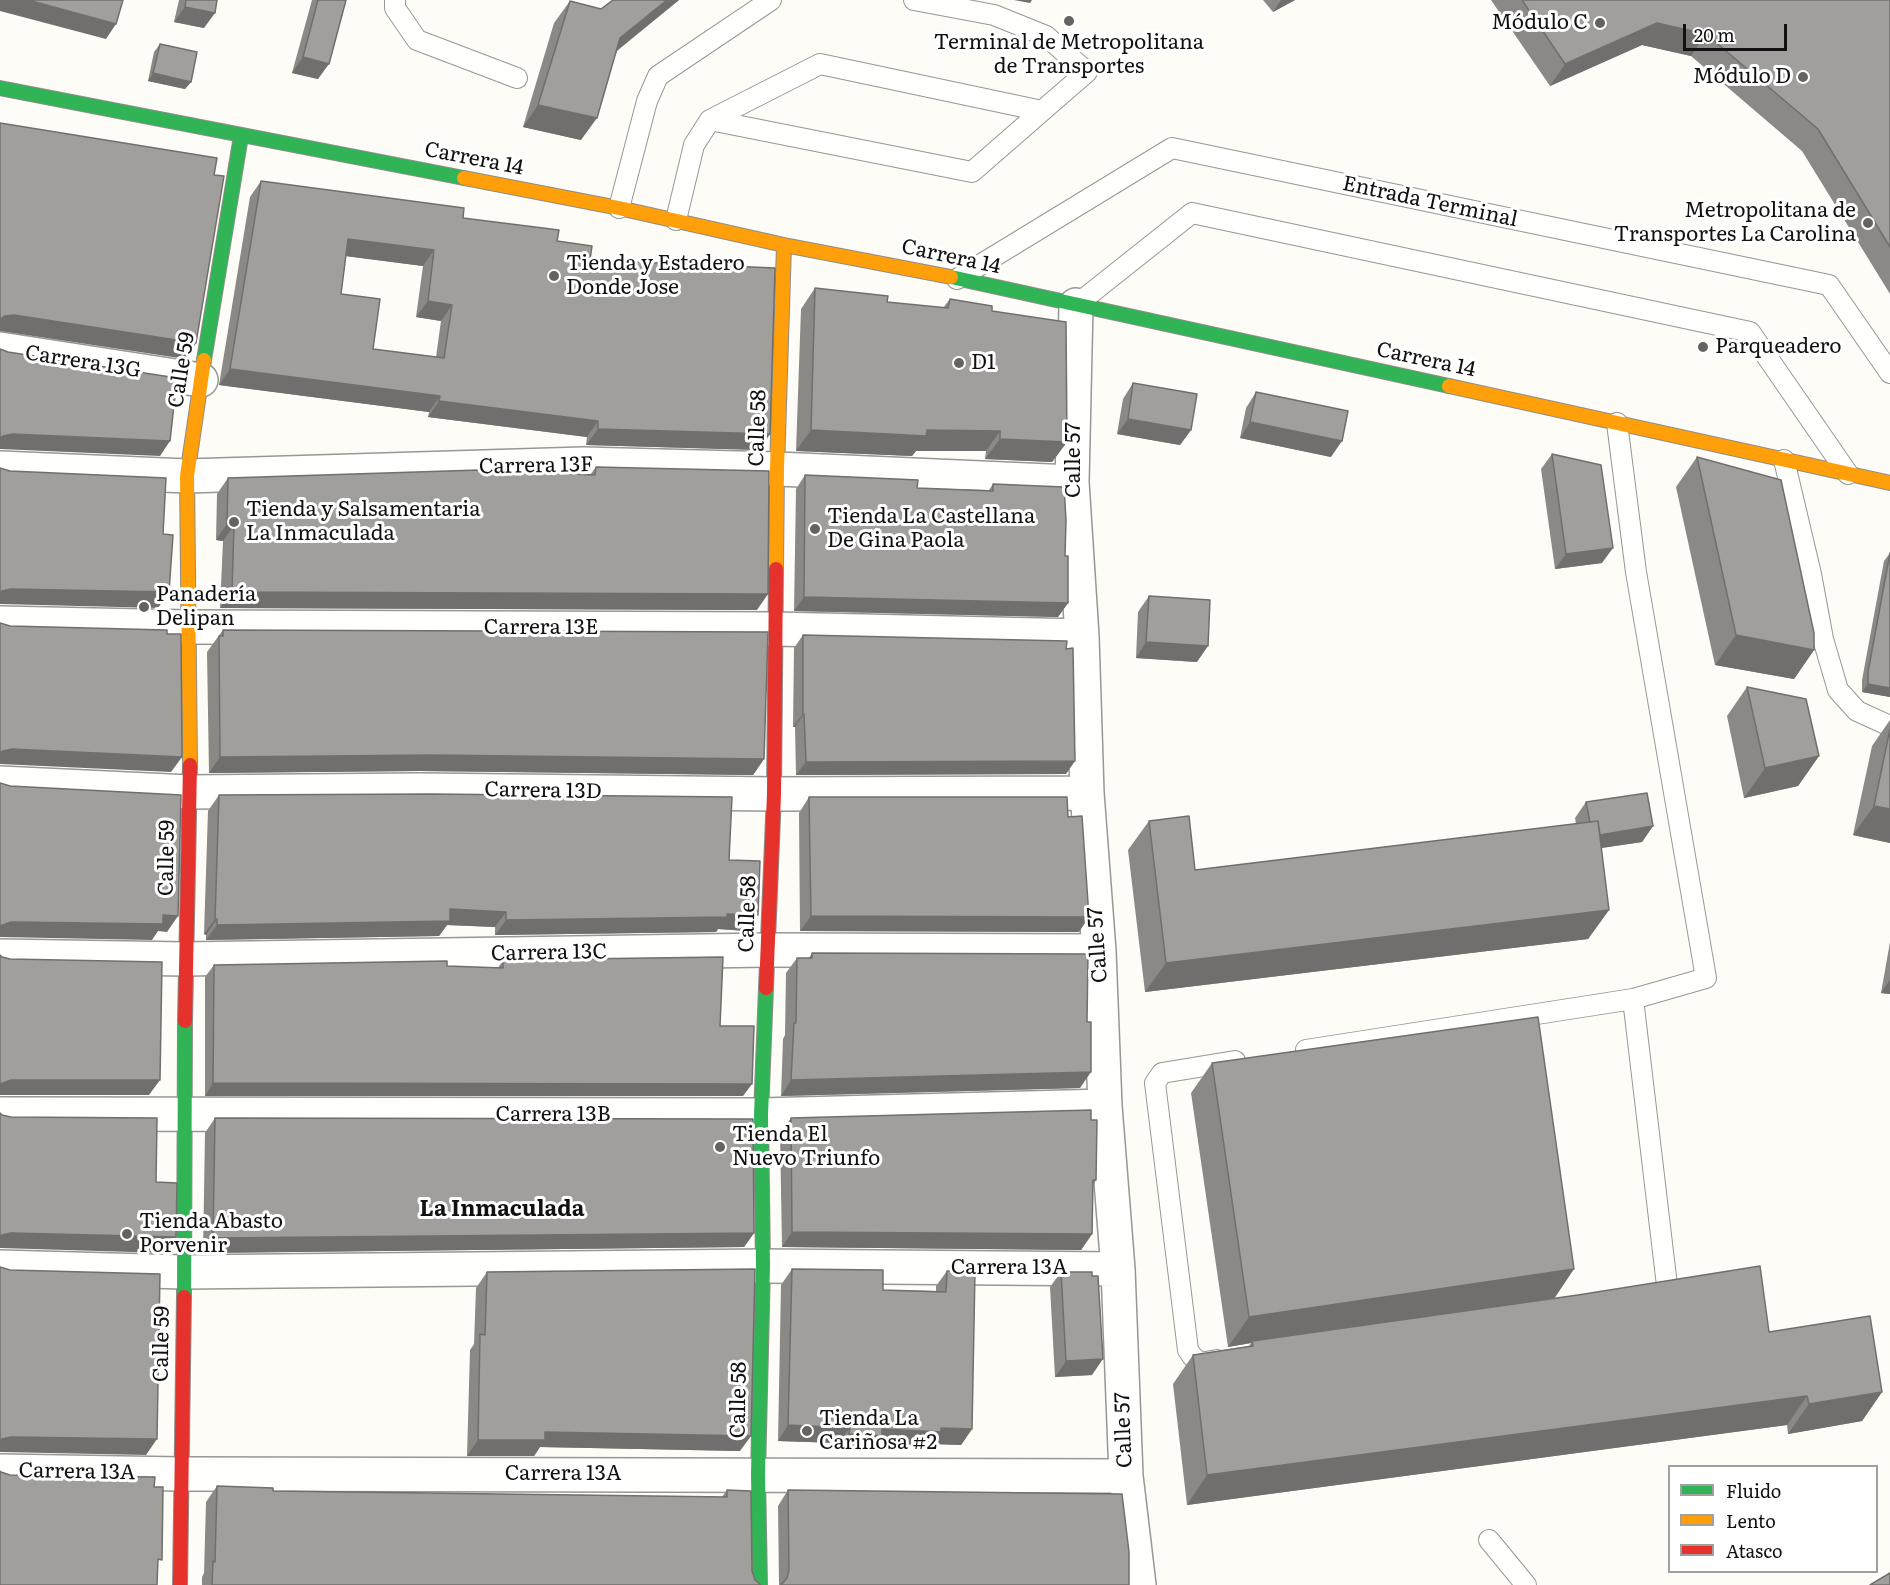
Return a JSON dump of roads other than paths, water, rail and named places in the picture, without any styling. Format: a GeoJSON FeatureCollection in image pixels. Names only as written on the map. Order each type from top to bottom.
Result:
{"type":"FeatureCollection","features":[{"type":"Feature","properties":{"kind":"street","name":"Carrera 14"},"geometry":{"type":"LineString","coordinates":[[0,88],[619,208],[784,245],[957,279],[1890,483]]}},
{"type":"Feature","properties":{"kind":"street","name":"Calle 59"},"geometry":{"type":"LineString","coordinates":[[180,1585],[186,1114],[185,959],[190,792],[187,476],[241,136]]}},
{"type":"Feature","properties":{"kind":"street","name":"Calle 58"},"geometry":{"type":"LineString","coordinates":[[760,1585],[758,1474],[763,1266],[761,1115],[774,794],[777,469],[784,245]]}},
{"type":"Feature","properties":{"kind":"street","name":"Calle 57"},"geometry":{"type":"LineString","coordinates":[[1076,305],[1072,482],[1082,636],[1087,793],[1099,951],[1105,1107],[1118,1269],[1126,1476],[1138,1585]]}},
{"type":"Feature","properties":{"kind":"street","name":"Carrera 13G"},"geometry":{"type":"LineString","coordinates":[[0,349],[201,380]]}},
{"type":"Feature","properties":{"kind":"street","name":"Carrera 13F"},"geometry":{"type":"LineString","coordinates":[[0,468],[187,476],[584,464],[777,469],[1072,482]]}},
{"type":"Feature","properties":{"kind":"street","name":"Carrera 13E"},"geometry":{"type":"LineString","coordinates":[[0,623],[189,627],[775,629],[1082,636]]}},
{"type":"Feature","properties":{"kind":"street","name":"Carrera 13D"},"geometry":{"type":"LineString","coordinates":[[0,783],[190,792],[420,790],[774,794],[1087,793]]}},
{"type":"Feature","properties":{"kind":"street","name":"Carrera 13C"},"geometry":{"type":"LineString","coordinates":[[0,956],[185,959],[767,950],[1099,951]]}},
{"type":"Feature","properties":{"kind":"street","name":"Carrera 13B"},"geometry":{"type":"LineString","coordinates":[[0,1114],[761,1115],[1105,1107]]}},
{"type":"Feature","properties":{"kind":"street","name":"Carrera 13A"},"geometry":{"type":"LineString","coordinates":[[0,1267],[184,1272],[763,1266],[1118,1269]]}},
{"type":"Feature","properties":{"kind":"street","name":"Carrera 13A"},"geometry":{"type":"LineString","coordinates":[[0,1471],[181,1474],[1126,1476]]}},
{"type":"Feature","properties":{"kind":"lane"},"geometry":{"type":"LineString","coordinates":[[395,0],[395,8],[417,40],[517,78]]}},
{"type":"Feature","properties":{"kind":"lane"},"geometry":{"type":"LineString","coordinates":[[619,208],[647,101],[658,76],[771,0]]}},
{"type":"Feature","properties":{"kind":"lane"},"geometry":{"type":"LineString","coordinates":[[710,120],[972,172],[1087,72],[1046,36],[994,15],[914,0]]}},
{"type":"Feature","properties":{"kind":"lane"},"geometry":{"type":"LineString","coordinates":[[676,220],[694,145],[710,120],[820,64],[1042,111]]}},
{"type":"Feature","properties":{"kind":"lane","name":"Entrada Terminal"},"geometry":{"type":"LineString","coordinates":[[957,279],[1172,148],[1829,285],[1890,373]]}},
{"type":"Feature","properties":{"kind":"lane"},"geometry":{"type":"LineString","coordinates":[[1076,305],[1192,213],[1750,332],[1848,474]]}},
{"type":"Feature","properties":{"kind":"lane"},"geometry":{"type":"LineString","coordinates":[[1291,1053],[1633,999],[1706,978],[1635,572],[1617,423]]}},
{"type":"Feature","properties":{"kind":"lane"},"geometry":{"type":"LineString","coordinates":[[1784,460],[1811,574],[1823,639],[1838,690],[1857,711],[1890,726]]}},
{"type":"Feature","properties":{"kind":"lane"},"geometry":{"type":"LineString","coordinates":[[1633,999],[1668,1294],[1633,1299]]}},
{"type":"Feature","properties":{"kind":"lane"},"geometry":{"type":"LineString","coordinates":[[1235,1358],[1200,1363],[1188,1350],[1155,1083],[1162,1073],[1256,1058]]}},
{"type":"Feature","properties":{"kind":"lane"},"geometry":{"type":"LineString","coordinates":[[1489,1540],[1526,1585]]}},
{"type":"Feature","properties":{"kind":"place","name":"Terminal de Metropolitana de Transportes"},"geometry":{"type":"Point","coordinates":[1069,21]}},
{"type":"Feature","properties":{"kind":"place","name":"Módulo C"},"geometry":{"type":"Point","coordinates":[1600,23]}},
{"type":"Feature","properties":{"kind":"place","name":"Módulo D"},"geometry":{"type":"Point","coordinates":[1803,77]}},
{"type":"Feature","properties":{"kind":"place","name":"Metropolitana de Transportes La Carolina"},"geometry":{"type":"Point","coordinates":[1868,223]}},
{"type":"Feature","properties":{"kind":"place","name":"Tienda y Estadero Donde Jose"},"geometry":{"type":"Point","coordinates":[554,276]}},
{"type":"Feature","properties":{"kind":"place","name":"Parqueadero"},"geometry":{"type":"Point","coordinates":[1703,347]}},
{"type":"Feature","properties":{"kind":"place","name":"D1"},"geometry":{"type":"Point","coordinates":[959,363]}},
{"type":"Feature","properties":{"kind":"place","name":"Tienda y Salsamentaria La Inmaculada"},"geometry":{"type":"Point","coordinates":[234,522]}},
{"type":"Feature","properties":{"kind":"place","name":"Tienda La Castellana De Gina Paola"},"geometry":{"type":"Point","coordinates":[815,529]}},
{"type":"Feature","properties":{"kind":"place","name":"Panadería Delipan"},"geometry":{"type":"Point","coordinates":[144,607]}},
{"type":"Feature","properties":{"kind":"place","name":"Tienda El Nuevo Triunfo"},"geometry":{"type":"Point","coordinates":[720,1147]}},
{"type":"Feature","properties":{"kind":"place","name":"Tienda Abasto Porvenir"},"geometry":{"type":"Point","coordinates":[127,1234]}},
{"type":"Feature","properties":{"kind":"place","name":"Tienda La Cariñosa #2"},"geometry":{"type":"Point","coordinates":[807,1431]}},
{"type":"Feature","properties":{"kind":"district","name":"La Inmaculada"},"geometry":{"type":"Point","coordinates":[502,1210]}}]}
